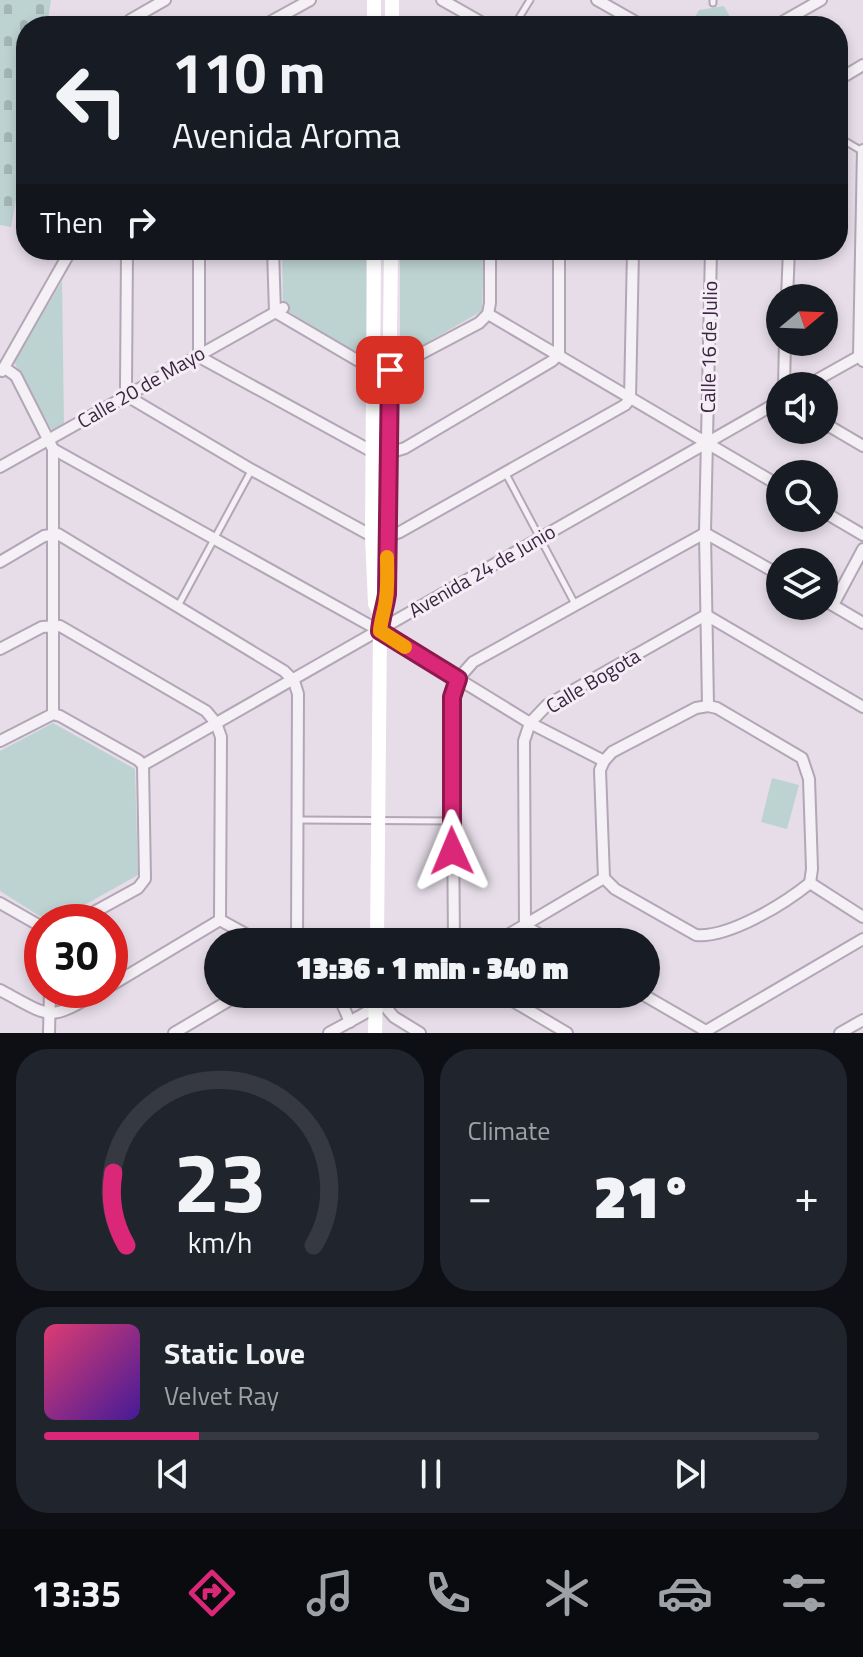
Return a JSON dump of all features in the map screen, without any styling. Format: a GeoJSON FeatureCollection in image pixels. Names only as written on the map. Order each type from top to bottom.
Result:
{"type":"FeatureCollection","features":[{"type":"Feature","properties":{"kind":"street"},"geometry":{"type":"LineString","coordinates":[[140,16],[165,0]]}},
{"type":"Feature","properties":{"kind":"street"},"geometry":{"type":"LineString","coordinates":[[281,16],[310,0]]}},
{"type":"Feature","properties":{"kind":"street"},"geometry":{"type":"LineString","coordinates":[[442,0],[470,16]]}},
{"type":"Feature","properties":{"kind":"street"},"geometry":{"type":"LineString","coordinates":[[597,0],[625,16]]}},
{"type":"Feature","properties":{"kind":"street"},"geometry":{"type":"LineString","coordinates":[[793,16],[821,0]]}},
{"type":"Feature","properties":{"kind":"street"},"geometry":{"type":"LineString","coordinates":[[833,372],[862,357],[862,151]]}},
{"type":"Feature","properties":{"kind":"street"},"geometry":{"type":"LineString","coordinates":[[53,714],[51,444],[16,376],[2,370],[65,260]]}},
{"type":"Feature","properties":{"kind":"street"},"geometry":{"type":"LineString","coordinates":[[127,260],[126,387],[132,399],[372,536],[400,532],[625,405],[630,399],[634,260]]}},
{"type":"Feature","properties":{"kind":"street"},"geometry":{"type":"LineString","coordinates":[[199,260],[199,353],[205,360],[373,452],[389,453],[418,440],[559,354],[559,260]]}},
{"type":"Feature","properties":{"kind":"street"},"geometry":{"type":"LineString","coordinates":[[274,260],[279,310],[374,370]]}},
{"type":"Feature","properties":{"kind":"street"},"geometry":{"type":"LineString","coordinates":[[374,260],[372,536],[374,594],[381,615],[377,928]]}},
{"type":"Feature","properties":{"kind":"street"},"geometry":{"type":"LineString","coordinates":[[381,615],[387,594],[391,260]]}},
{"type":"Feature","properties":{"kind":"street"},"geometry":{"type":"LineString","coordinates":[[390,370],[479,323],[488,314],[490,260]]}},
{"type":"Feature","properties":{"kind":"street","name":"Calle 16 de Julio"},"geometry":{"type":"LineString","coordinates":[[708,706],[705,533],[711,260]]}},
{"type":"Feature","properties":{"kind":"street"},"geometry":{"type":"LineString","coordinates":[[788,284],[789,260]]}},
{"type":"Feature","properties":{"kind":"street","name":"Calle 20 de Mayo"},"geometry":{"type":"LineString","coordinates":[[0,467],[51,444],[129,394],[279,310]]}},
{"type":"Feature","properties":{"kind":"street"},"geometry":{"type":"LineString","coordinates":[[488,314],[766,478]]}},
{"type":"Feature","properties":{"kind":"street","name":"Avenida 24 de Junio"},"geometry":{"type":"LineString","coordinates":[[143,765],[766,409]]}},
{"type":"Feature","properties":{"kind":"street"},"geometry":{"type":"LineString","coordinates":[[838,431],[863,446]]}},
{"type":"Feature","properties":{"kind":"street"},"geometry":{"type":"LineString","coordinates":[[51,444],[380,631],[530,723],[604,761]]}},
{"type":"Feature","properties":{"kind":"street"},"geometry":{"type":"LineString","coordinates":[[838,520],[863,535]]}},
{"type":"Feature","properties":{"kind":"street"},"geometry":{"type":"LineString","coordinates":[[0,562],[51,533],[58,534],[284,671],[294,681],[298,694],[297,928]]}},
{"type":"Feature","properties":{"kind":"street"},"geometry":{"type":"LineString","coordinates":[[454,928],[452,697],[458,679],[473,662],[705,533],[766,567]]}},
{"type":"Feature","properties":{"kind":"street"},"geometry":{"type":"LineString","coordinates":[[838,588],[863,549]]}},
{"type":"Feature","properties":{"kind":"street"},"geometry":{"type":"LineString","coordinates":[[838,609],[863,623]]}},
{"type":"Feature","properties":{"kind":"street"},"geometry":{"type":"LineString","coordinates":[[706,615],[863,707]]}},
{"type":"Feature","properties":{"kind":"street","name":"Calle Bogota"},"geometry":{"type":"LineString","coordinates":[[525,926],[524,741],[530,723],[547,705],[706,615]]}},
{"type":"Feature","properties":{"kind":"street"},"geometry":{"type":"LineString","coordinates":[[0,649],[42,627],[60,626],[206,711],[216,723],[221,737],[220,920]]}},
{"type":"Feature","properties":{"kind":"street"},"geometry":{"type":"LineString","coordinates":[[708,706],[782,744],[802,758],[809,779],[810,883],[739,926],[708,936],[696,935],[615,889],[604,878],[600,770],[604,761],[612,752],[696,708],[708,706]]}},
{"type":"Feature","properties":{"kind":"street"},"geometry":{"type":"LineString","coordinates":[[0,741],[53,714]]}},
{"type":"Feature","properties":{"kind":"street"},"geometry":{"type":"LineString","coordinates":[[53,714],[143,765],[145,879],[138,888],[109,904]]}},
{"type":"Feature","properties":{"kind":"street"},"geometry":{"type":"LineString","coordinates":[[521,928],[604,878]]}},
{"type":"Feature","properties":{"kind":"street"},"geometry":{"type":"LineString","coordinates":[[810,883],[863,917]]}},
{"type":"Feature","properties":{"kind":"street"},"geometry":{"type":"LineString","coordinates":[[0,903],[24,917]]}},
{"type":"Feature","properties":{"kind":"street"},"geometry":{"type":"LineString","coordinates":[[220,920],[235,928]]}},
{"type":"Feature","properties":{"kind":"street"},"geometry":{"type":"LineString","coordinates":[[128,975],[220,920]]}},
{"type":"Feature","properties":{"kind":"street"},"geometry":{"type":"LineString","coordinates":[[525,926],[528,928]]}},
{"type":"Feature","properties":{"kind":"street"},"geometry":{"type":"LineString","coordinates":[[660,1005],[706,1032],[863,939]]}},
{"type":"Feature","properties":{"kind":"street"},"geometry":{"type":"LineString","coordinates":[[0,990],[49,1015],[71,1008]]}},
{"type":"Feature","properties":{"kind":"street"},"geometry":{"type":"LineString","coordinates":[[49,1008],[49,1033]]}},
{"type":"Feature","properties":{"kind":"street"},"geometry":{"type":"LineString","coordinates":[[174,1033],[216,1008]]}},
{"type":"Feature","properties":{"kind":"street"},"geometry":{"type":"LineString","coordinates":[[344,1008],[350,1022]]}},
{"type":"Feature","properties":{"kind":"street"},"geometry":{"type":"LineString","coordinates":[[329,1033],[370,1008]]}},
{"type":"Feature","properties":{"kind":"street"},"geometry":{"type":"LineString","coordinates":[[375,1033],[378,1008]]}},
{"type":"Feature","properties":{"kind":"street"},"geometry":{"type":"LineString","coordinates":[[385,1008],[420,1033]]}},
{"type":"Feature","properties":{"kind":"street"},"geometry":{"type":"LineString","coordinates":[[525,1008],[567,1033]]}},
{"type":"Feature","properties":{"kind":"street"},"geometry":{"type":"LineString","coordinates":[[840,1033],[863,1020]]}},
{"type":"Feature","properties":{"kind":"lane"},"geometry":{"type":"LineString","coordinates":[[178,606],[252,470]]}},
{"type":"Feature","properties":{"kind":"lane"},"geometry":{"type":"LineString","coordinates":[[506,473],[575,604]]}},
{"type":"Feature","properties":{"kind":"lane"},"geometry":{"type":"LineString","coordinates":[[298,820],[452,821]]}},
{"type":"Feature","properties":{"kind":"green space"},"geometry":{"type":"Polygon","coordinates":[[[0,0],[51,0],[49,16],[16,16],[16,199],[11,227],[0,225],[0,0]]]}},
{"type":"Feature","properties":{"kind":"green space"},"geometry":{"type":"Polygon","coordinates":[[[724,6],[730,16],[696,16],[699,10],[724,6]]]}},
{"type":"Feature","properties":{"kind":"green space"},"geometry":{"type":"Polygon","coordinates":[[[282,260],[366,260],[367,360],[283,308],[282,260]]]}},
{"type":"Feature","properties":{"kind":"green space"},"geometry":{"type":"Polygon","coordinates":[[[400,260],[484,260],[482,311],[400,358],[400,260]]]}},
{"type":"Feature","properties":{"kind":"green space"},"geometry":{"type":"Polygon","coordinates":[[[62,281],[64,426],[53,432],[36,401],[29,401],[29,389],[14,362],[62,281]]]}},
{"type":"Feature","properties":{"kind":"green space"},"geometry":{"type":"Polygon","coordinates":[[[53,723],[135,769],[138,875],[86,904],[24,906],[0,891],[0,751],[53,723]]]}},
{"type":"Feature","properties":{"kind":"green space"},"geometry":{"type":"Polygon","coordinates":[[[772,778],[799,785],[787,829],[761,822],[772,778]]]}},
{"type":"Feature","properties":{"kind":"slow traffic"},"geometry":{"type":"LineString","coordinates":[[387,557],[387,594],[380,631],[405,647]]}},
{"type":"Feature","properties":{"kind":"route"},"geometry":{"type":"LineString","coordinates":[[390,370],[387,594],[380,631],[458,679],[452,697],[452,851]]}}]}
